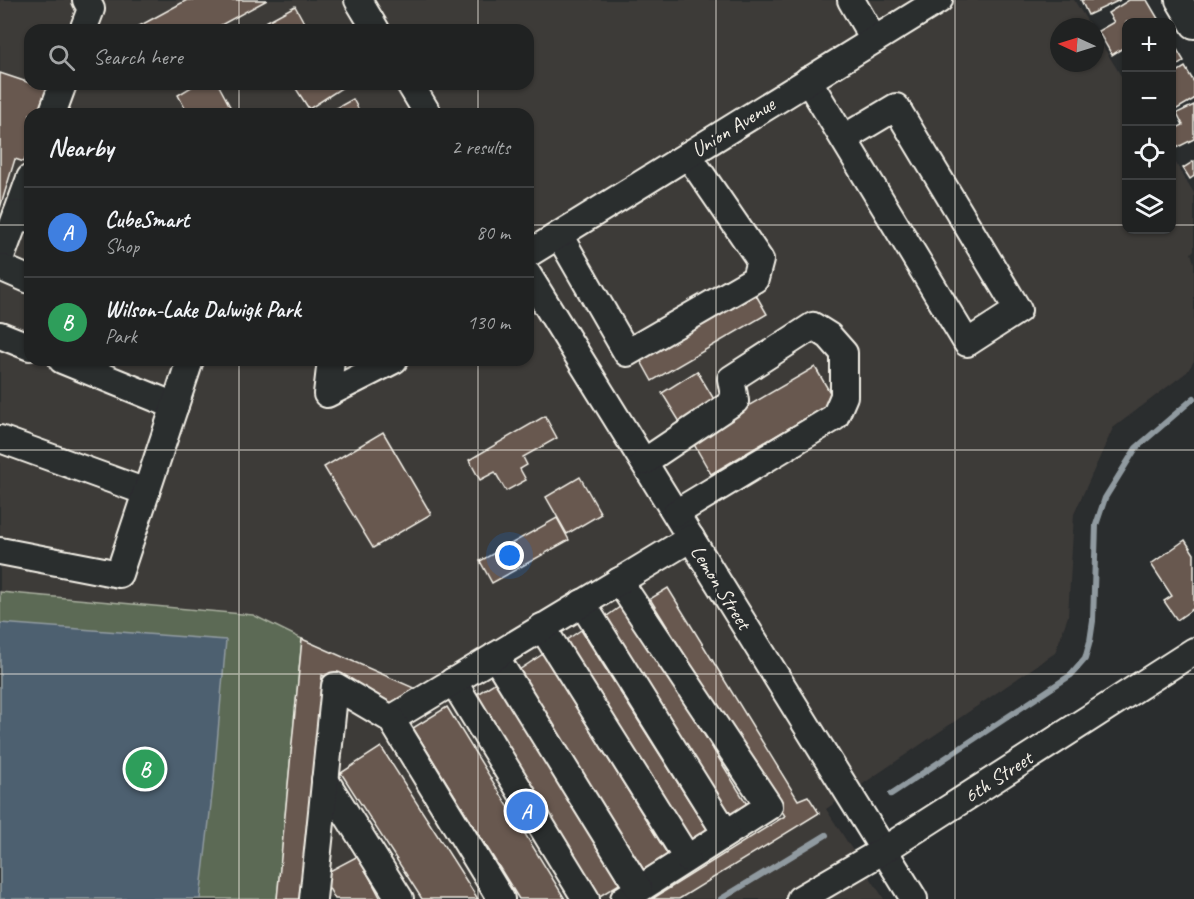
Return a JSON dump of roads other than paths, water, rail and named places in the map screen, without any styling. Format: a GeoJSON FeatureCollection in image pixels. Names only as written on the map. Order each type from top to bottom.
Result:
{"type":"FeatureCollection","features":[{"type":"Feature","properties":{"kind":"street"},"geometry":{"type":"LineString","coordinates":[[358,0],[372,24]]}},
{"type":"Feature","properties":{"kind":"street"},"geometry":{"type":"LineString","coordinates":[[851,0],[874,40]]}},
{"type":"Feature","properties":{"kind":"street","name":"Union Avenue"},"geometry":{"type":"LineString","coordinates":[[534,250],[939,0]]}},
{"type":"Feature","properties":{"kind":"street"},"geometry":{"type":"LineString","coordinates":[[1179,0],[1194,25]]}},
{"type":"Feature","properties":{"kind":"street"},"geometry":{"type":"LineString","coordinates":[[808,80],[968,343],[1018,310],[896,107],[844,138]]}},
{"type":"Feature","properties":{"kind":"street"},"geometry":{"type":"LineString","coordinates":[[54,108],[61,90]]}},
{"type":"Feature","properties":{"kind":"street"},"geometry":{"type":"LineString","coordinates":[[414,90],[424,108]]}},
{"type":"Feature","properties":{"kind":"street"},"geometry":{"type":"LineString","coordinates":[[559,235],[627,353],[755,279],[760,260],[688,155]]}},
{"type":"Feature","properties":{"kind":"street"},"geometry":{"type":"LineString","coordinates":[[0,260],[24,217]]}},
{"type":"Feature","properties":{"kind":"street"},"geometry":{"type":"LineString","coordinates":[[0,267],[24,277]]}},
{"type":"Feature","properties":{"kind":"street","name":"Lemon Street"},"geometry":{"type":"LineString","coordinates":[[534,289],[676,513],[914,899]]}},
{"type":"Feature","properties":{"kind":"street"},"geometry":{"type":"LineString","coordinates":[[644,462],[735,401],[731,379],[813,326],[829,336],[844,354],[844,396],[835,417],[676,513]]}},
{"type":"Feature","properties":{"kind":"street"},"geometry":{"type":"LineString","coordinates":[[0,335],[24,345]]}},
{"type":"Feature","properties":{"kind":"street"},"geometry":{"type":"LineString","coordinates":[[77,366],[175,406]]}},
{"type":"Feature","properties":{"kind":"street"},"geometry":{"type":"LineString","coordinates":[[0,551],[119,573],[188,366]]}},
{"type":"Feature","properties":{"kind":"street"},"geometry":{"type":"LineString","coordinates":[[330,366],[327,394],[382,366]]}},
{"type":"Feature","properties":{"kind":"street"},"geometry":{"type":"LineString","coordinates":[[0,439],[146,492]]}},
{"type":"Feature","properties":{"kind":"street"},"geometry":{"type":"LineString","coordinates":[[391,719],[691,538]]}},
{"type":"Feature","properties":{"kind":"street"},"geometry":{"type":"LineString","coordinates":[[495,656],[631,894],[769,806],[619,581]]}},
{"type":"Feature","properties":{"kind":"street"},"geometry":{"type":"LineString","coordinates":[[582,603],[726,833]]}},
{"type":"Feature","properties":{"kind":"street"},"geometry":{"type":"LineString","coordinates":[[542,627],[687,858]]}},
{"type":"Feature","properties":{"kind":"street","name":"6th Street"},"geometry":{"type":"LineString","coordinates":[[800,899],[884,850],[1194,651]]}},
{"type":"Feature","properties":{"kind":"street"},"geometry":{"type":"LineString","coordinates":[[453,681],[586,899]]}},
{"type":"Feature","properties":{"kind":"street"},"geometry":{"type":"LineString","coordinates":[[313,899],[335,686],[391,719],[501,899]]}},
{"type":"Feature","properties":{"kind":"street"},"geometry":{"type":"LineString","coordinates":[[325,780],[400,899]]}},
{"type":"Feature","properties":{"kind":"water"},"geometry":{"type":"Polygon","coordinates":[[[0,623],[226,640],[214,778],[200,899],[0,899],[0,623]]]}},
{"type":"Feature","properties":{"kind":"waterway"},"geometry":{"type":"LineString","coordinates":[[891,794],[1071,675],[1085,659],[1093,621],[1096,525],[1105,498],[1136,448],[1194,398]]}},
{"type":"Feature","properties":{"kind":"waterway"},"geometry":{"type":"LineString","coordinates":[[721,899],[826,835]]}},
{"type":"Feature","properties":{"kind":"place","name":"Wilson-Lake Dalwigk Park"},"geometry":{"type":"Point","coordinates":[145,769]}},
{"type":"Feature","properties":{"kind":"place","name":"CubeSmart"},"geometry":{"type":"Point","coordinates":[526,811]}}]}
